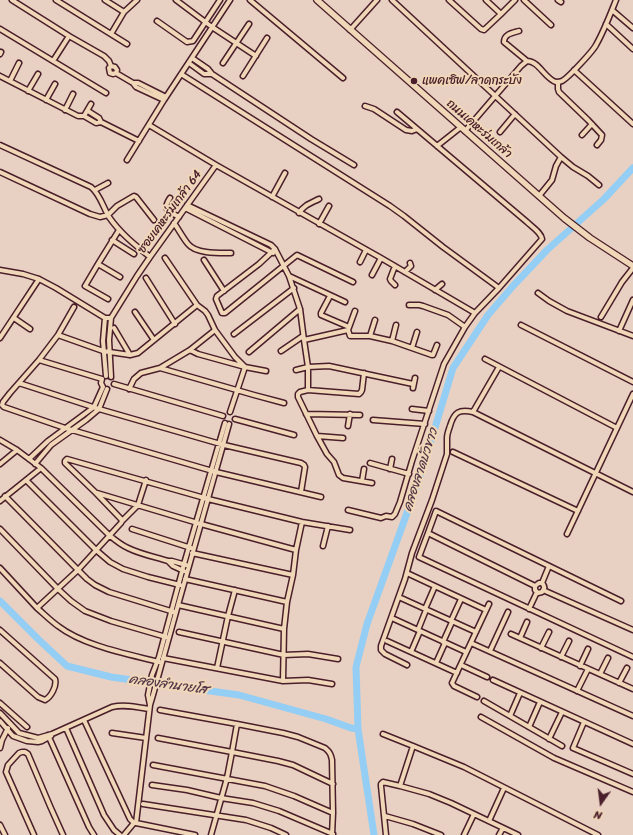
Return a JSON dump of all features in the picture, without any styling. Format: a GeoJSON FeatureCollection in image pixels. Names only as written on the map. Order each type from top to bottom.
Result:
{"type":"FeatureCollection","features":[{"type":"Feature","properties":{"kind":"street"},"geometry":{"type":"LineString","coordinates":[[12,0],[107,59],[111,66],[114,66],[117,70],[116,73],[136,86],[165,99]]}},
{"type":"Feature","properties":{"kind":"street"},"geometry":{"type":"LineString","coordinates":[[56,0],[127,44]]}},
{"type":"Feature","properties":{"kind":"street"},"geometry":{"type":"LineString","coordinates":[[105,0],[124,12]]}},
{"type":"Feature","properties":{"kind":"street"},"geometry":{"type":"LineString","coordinates":[[111,34],[124,12],[137,0]]}},
{"type":"Feature","properties":{"kind":"street"},"geometry":{"type":"LineString","coordinates":[[176,0],[212,27],[256,56]]}},
{"type":"Feature","properties":{"kind":"street"},"geometry":{"type":"LineString","coordinates":[[127,160],[228,2],[221,0],[193,41],[187,42],[157,21]]}},
{"type":"Feature","properties":{"kind":"street"},"geometry":{"type":"LineString","coordinates":[[250,0],[343,78]]}},
{"type":"Feature","properties":{"kind":"street","name":"ถนนเคหะร่มเกล้า"},"geometry":{"type":"LineString","coordinates":[[317,0],[323,2],[350,30],[564,218],[590,238],[633,267]]}},
{"type":"Feature","properties":{"kind":"street"},"geometry":{"type":"LineString","coordinates":[[350,30],[377,0]]}},
{"type":"Feature","properties":{"kind":"street"},"geometry":{"type":"LineString","coordinates":[[392,0],[561,157],[573,167],[600,184]]}},
{"type":"Feature","properties":{"kind":"street"},"geometry":{"type":"LineString","coordinates":[[486,0],[501,14]]}},
{"type":"Feature","properties":{"kind":"street"},"geometry":{"type":"LineString","coordinates":[[452,1],[481,29],[484,30],[515,0]]}},
{"type":"Feature","properties":{"kind":"street"},"geometry":{"type":"LineString","coordinates":[[524,0],[551,25]]}},
{"type":"Feature","properties":{"kind":"street"},"geometry":{"type":"LineString","coordinates":[[519,31],[506,35],[504,42],[527,61],[533,62],[550,79],[561,82],[568,77],[595,47],[616,0]]}},
{"type":"Feature","properties":{"kind":"street"},"geometry":{"type":"LineString","coordinates":[[612,10],[633,28]]}},
{"type":"Feature","properties":{"kind":"street"},"geometry":{"type":"LineString","coordinates":[[223,63],[249,24]]}},
{"type":"Feature","properties":{"kind":"street"},"geometry":{"type":"LineString","coordinates":[[606,24],[633,49]]}},
{"type":"Feature","properties":{"kind":"street"},"geometry":{"type":"LineString","coordinates":[[0,29],[106,93]]}},
{"type":"Feature","properties":{"kind":"street"},"geometry":{"type":"LineString","coordinates":[[53,62],[69,36]]}},
{"type":"Feature","properties":{"kind":"street"},"geometry":{"type":"LineString","coordinates":[[244,76],[267,38]]}},
{"type":"Feature","properties":{"kind":"street"},"geometry":{"type":"LineString","coordinates":[[192,58],[208,69],[212,74],[311,139],[354,165]]}},
{"type":"Feature","properties":{"kind":"street"},"geometry":{"type":"LineString","coordinates":[[436,146],[463,129],[527,61]]}},
{"type":"Feature","properties":{"kind":"street"},"geometry":{"type":"LineString","coordinates":[[10,81],[19,63]]}},
{"type":"Feature","properties":{"kind":"street"},"geometry":{"type":"LineString","coordinates":[[188,63],[204,74],[212,74]]}},
{"type":"Feature","properties":{"kind":"street"},"geometry":{"type":"LineString","coordinates":[[574,70],[633,124]]}},
{"type":"Feature","properties":{"kind":"street"},"geometry":{"type":"LineString","coordinates":[[28,91],[38,74]]}},
{"type":"Feature","properties":{"kind":"street"},"geometry":{"type":"LineString","coordinates":[[181,74],[390,206],[499,288]]}},
{"type":"Feature","properties":{"kind":"street"},"geometry":{"type":"LineString","coordinates":[[0,76],[65,110],[78,116],[84,116],[96,122],[101,122],[139,141]]}},
{"type":"Feature","properties":{"kind":"street"},"geometry":{"type":"LineString","coordinates":[[558,82],[559,92],[602,135],[601,140],[597,145]]}},
{"type":"Feature","properties":{"kind":"street"},"geometry":{"type":"LineString","coordinates":[[46,100],[55,84]]}},
{"type":"Feature","properties":{"kind":"street"},"geometry":{"type":"LineString","coordinates":[[65,110],[73,94]]}},
{"type":"Feature","properties":{"kind":"street"},"geometry":{"type":"LineString","coordinates":[[84,116],[91,104]]}},
{"type":"Feature","properties":{"kind":"street"},"geometry":{"type":"LineString","coordinates":[[365,106],[374,109],[406,130],[412,131],[417,129]]}},
{"type":"Feature","properties":{"kind":"street"},"geometry":{"type":"LineString","coordinates":[[88,111],[99,118],[101,122]]}},
{"type":"Feature","properties":{"kind":"street"},"geometry":{"type":"LineString","coordinates":[[348,510],[381,518],[386,516],[394,516],[400,502],[433,394],[444,364],[465,327],[475,314],[542,239],[542,236],[527,222],[397,112]]}},
{"type":"Feature","properties":{"kind":"street"},"geometry":{"type":"LineString","coordinates":[[500,132],[515,114]]}},
{"type":"Feature","properties":{"kind":"street"},"geometry":{"type":"LineString","coordinates":[[582,134],[592,124]]}},
{"type":"Feature","properties":{"kind":"street","name":"ซอยเคหะร่มเกล้า 64"},"geometry":{"type":"LineString","coordinates":[[111,318],[150,257],[216,165],[149,125]]}},
{"type":"Feature","properties":{"kind":"street"},"geometry":{"type":"LineString","coordinates":[[0,145],[91,187],[95,190],[108,215],[119,230],[150,257]]}},
{"type":"Feature","properties":{"kind":"street"},"geometry":{"type":"LineString","coordinates":[[539,196],[552,180],[556,166],[561,157]]}},
{"type":"Feature","properties":{"kind":"street"},"geometry":{"type":"LineString","coordinates":[[216,165],[395,266],[475,314]]}},
{"type":"Feature","properties":{"kind":"street"},"geometry":{"type":"LineString","coordinates":[[0,172],[90,214],[100,217],[108,215],[117,206],[134,196],[154,220]]}},
{"type":"Feature","properties":{"kind":"street"},"geometry":{"type":"LineString","coordinates":[[272,197],[285,173]]}},
{"type":"Feature","properties":{"kind":"street"},"geometry":{"type":"LineString","coordinates":[[95,190],[108,183]]}},
{"type":"Feature","properties":{"kind":"street"},"geometry":{"type":"LineString","coordinates":[[170,198],[166,204],[166,208],[169,212],[178,217]]}},
{"type":"Feature","properties":{"kind":"street"},"geometry":{"type":"LineString","coordinates":[[299,213],[307,204],[319,199]]}},
{"type":"Feature","properties":{"kind":"street"},"geometry":{"type":"LineString","coordinates":[[186,206],[234,230],[271,245],[278,255],[294,288],[300,309],[308,367],[308,390]]}},
{"type":"Feature","properties":{"kind":"street"},"geometry":{"type":"LineString","coordinates":[[319,224],[329,206]]}},
{"type":"Feature","properties":{"kind":"street"},"geometry":{"type":"LineString","coordinates":[[174,223],[189,246],[192,248],[208,252],[231,253]]}},
{"type":"Feature","properties":{"kind":"street"},"geometry":{"type":"LineString","coordinates":[[108,299],[85,286],[119,230]]}},
{"type":"Feature","properties":{"kind":"street"},"geometry":{"type":"LineString","coordinates":[[112,240],[134,254]]}},
{"type":"Feature","properties":{"kind":"street"},"geometry":{"type":"LineString","coordinates":[[360,262],[366,250]]}},
{"type":"Feature","properties":{"kind":"street"},"geometry":{"type":"LineString","coordinates":[[274,251],[216,298],[222,313],[224,314],[297,255],[353,282]]}},
{"type":"Feature","properties":{"kind":"street"},"geometry":{"type":"LineString","coordinates":[[165,258],[197,306],[205,311],[215,330],[245,368]]}},
{"type":"Feature","properties":{"kind":"street"},"geometry":{"type":"LineString","coordinates":[[372,275],[381,258]]}},
{"type":"Feature","properties":{"kind":"street"},"geometry":{"type":"LineString","coordinates":[[204,260],[224,291]]}},
{"type":"Feature","properties":{"kind":"street"},"geometry":{"type":"LineString","coordinates":[[405,272],[411,266],[410,263]]}},
{"type":"Feature","properties":{"kind":"street"},"geometry":{"type":"LineString","coordinates":[[98,264],[120,277]]}},
{"type":"Feature","properties":{"kind":"street"},"geometry":{"type":"LineString","coordinates":[[395,266],[390,279],[395,285]]}},
{"type":"Feature","properties":{"kind":"street"},"geometry":{"type":"LineString","coordinates":[[601,317],[633,267]]}},
{"type":"Feature","properties":{"kind":"street"},"geometry":{"type":"LineString","coordinates":[[0,270],[23,274],[39,279],[105,318],[111,318],[109,340],[111,377],[114,384]]}},
{"type":"Feature","properties":{"kind":"street"},"geometry":{"type":"LineString","coordinates":[[289,276],[345,302]]}},
{"type":"Feature","properties":{"kind":"street"},"geometry":{"type":"LineString","coordinates":[[146,278],[175,324]]}},
{"type":"Feature","properties":{"kind":"street"},"geometry":{"type":"LineString","coordinates":[[1,335],[14,318],[39,279]]}},
{"type":"Feature","properties":{"kind":"street"},"geometry":{"type":"LineString","coordinates":[[435,290],[442,284]]}},
{"type":"Feature","properties":{"kind":"street"},"geometry":{"type":"LineString","coordinates":[[234,334],[294,288]]}},
{"type":"Feature","properties":{"kind":"street"},"geometry":{"type":"LineString","coordinates":[[538,293],[553,304],[567,311],[633,335]]}},
{"type":"Feature","properties":{"kind":"street"},"geometry":{"type":"LineString","coordinates":[[330,296],[321,315],[348,329]]}},
{"type":"Feature","properties":{"kind":"street"},"geometry":{"type":"LineString","coordinates":[[619,330],[633,300]]}},
{"type":"Feature","properties":{"kind":"street"},"geometry":{"type":"LineString","coordinates":[[409,305],[423,306],[448,315],[465,327]]}},
{"type":"Feature","properties":{"kind":"street"},"geometry":{"type":"LineString","coordinates":[[74,306],[58,335],[3,402],[2,405],[4,407],[65,428],[216,472],[321,497]]}},
{"type":"Feature","properties":{"kind":"street"},"geometry":{"type":"LineString","coordinates":[[58,335],[103,351],[130,355],[138,353],[197,306]]}},
{"type":"Feature","properties":{"kind":"street"},"geometry":{"type":"LineString","coordinates":[[249,352],[300,309]]}},
{"type":"Feature","properties":{"kind":"street"},"geometry":{"type":"LineString","coordinates":[[355,311],[348,329],[349,334],[352,336],[370,336],[392,341],[433,355],[437,345]]}},
{"type":"Feature","properties":{"kind":"street"},"geometry":{"type":"LineString","coordinates":[[135,312],[154,340]]}},
{"type":"Feature","properties":{"kind":"street"},"geometry":{"type":"LineString","coordinates":[[14,318],[30,328]]}},
{"type":"Feature","properties":{"kind":"street"},"geometry":{"type":"LineString","coordinates":[[105,318],[103,351],[106,376]]}},
{"type":"Feature","properties":{"kind":"street"},"geometry":{"type":"LineString","coordinates":[[370,336],[375,320]]}},
{"type":"Feature","properties":{"kind":"street"},"geometry":{"type":"LineString","coordinates":[[392,341],[396,325]]}},
{"type":"Feature","properties":{"kind":"street"},"geometry":{"type":"LineString","coordinates":[[521,325],[633,382]]}},
{"type":"Feature","properties":{"kind":"street"},"geometry":{"type":"LineString","coordinates":[[114,328],[130,355]]}},
{"type":"Feature","properties":{"kind":"street"},"geometry":{"type":"LineString","coordinates":[[281,351],[304,338],[348,329]]}},
{"type":"Feature","properties":{"kind":"street"},"geometry":{"type":"LineString","coordinates":[[129,389],[134,379],[141,373],[160,368],[190,350],[215,330]]}},
{"type":"Feature","properties":{"kind":"street"},"geometry":{"type":"LineString","coordinates":[[412,348],[417,332]]}},
{"type":"Feature","properties":{"kind":"street"},"geometry":{"type":"LineString","coordinates":[[190,350],[198,354],[245,368],[266,371]]}},
{"type":"Feature","properties":{"kind":"street"},"geometry":{"type":"LineString","coordinates":[[39,360],[102,379]]}},
{"type":"Feature","properties":{"kind":"street"},"geometry":{"type":"LineString","coordinates":[[485,360],[617,428]]}},
{"type":"Feature","properties":{"kind":"street"},"geometry":{"type":"LineString","coordinates":[[296,370],[308,367],[329,366],[364,373],[413,386],[415,378]]}},
{"type":"Feature","properties":{"kind":"street"},"geometry":{"type":"LineString","coordinates":[[474,412],[500,367]]}},
{"type":"Feature","properties":{"kind":"street"},"geometry":{"type":"LineString","coordinates":[[160,368],[284,403]]}},
{"type":"Feature","properties":{"kind":"street"},"geometry":{"type":"LineString","coordinates":[[230,412],[245,368]]}},
{"type":"Feature","properties":{"kind":"street"},"geometry":{"type":"LineString","coordinates":[[364,373],[362,390],[359,394],[308,390],[300,392],[298,397],[317,436],[327,454],[334,462],[339,475],[341,477],[372,483]]}},
{"type":"Feature","properties":{"kind":"street"},"geometry":{"type":"LineString","coordinates":[[102,379],[106,376],[111,377]]}},
{"type":"Feature","properties":{"kind":"street"},"geometry":{"type":"LineString","coordinates":[[102,379],[101,383],[105,388]]}},
{"type":"Feature","properties":{"kind":"street"},"geometry":{"type":"LineString","coordinates":[[19,383],[96,408],[219,444],[301,463],[305,467],[301,492]]}},
{"type":"Feature","properties":{"kind":"street"},"geometry":{"type":"LineString","coordinates":[[114,384],[223,416]]}},
{"type":"Feature","properties":{"kind":"street"},"geometry":{"type":"LineString","coordinates":[[105,388],[111,388],[114,384]]}},
{"type":"Feature","properties":{"kind":"street"},"geometry":{"type":"LineString","coordinates":[[35,464],[51,445],[86,420],[96,408],[105,388]]}},
{"type":"Feature","properties":{"kind":"street"},"geometry":{"type":"LineString","coordinates":[[567,534],[633,394]]}},
{"type":"Feature","properties":{"kind":"street"},"geometry":{"type":"LineString","coordinates":[[28,459],[65,428],[96,408]]}},
{"type":"Feature","properties":{"kind":"street"},"geometry":{"type":"LineString","coordinates":[[412,409],[429,411]]}},
{"type":"Feature","properties":{"kind":"street"},"geometry":{"type":"LineString","coordinates":[[406,665],[385,654],[381,650],[381,646],[447,454],[447,436],[452,418],[456,414],[462,410],[474,412],[633,492]]}},
{"type":"Feature","properties":{"kind":"street"},"geometry":{"type":"LineString","coordinates":[[223,416],[226,412],[230,412]]}},
{"type":"Feature","properties":{"kind":"street"},"geometry":{"type":"LineString","coordinates":[[230,412],[234,414],[235,419]]}},
{"type":"Feature","properties":{"kind":"street"},"geometry":{"type":"LineString","coordinates":[[306,414],[360,414]]}},
{"type":"Feature","properties":{"kind":"street"},"geometry":{"type":"LineString","coordinates":[[348,426],[350,414]]}},
{"type":"Feature","properties":{"kind":"street"},"geometry":{"type":"LineString","coordinates":[[223,416],[223,421],[227,424]]}},
{"type":"Feature","properties":{"kind":"street"},"geometry":{"type":"LineString","coordinates":[[227,424],[234,422],[235,419]]}},
{"type":"Feature","properties":{"kind":"street"},"geometry":{"type":"LineString","coordinates":[[235,419],[294,435]]}},
{"type":"Feature","properties":{"kind":"street"},"geometry":{"type":"LineString","coordinates":[[373,420],[425,424]]}},
{"type":"Feature","properties":{"kind":"street"},"geometry":{"type":"LineString","coordinates":[[124,835],[135,823],[150,707],[158,677],[160,662],[186,565],[192,550],[211,470],[227,424]]}},
{"type":"Feature","properties":{"kind":"street"},"geometry":{"type":"LineString","coordinates":[[199,523],[224,445],[227,424]]}},
{"type":"Feature","properties":{"kind":"street"},"geometry":{"type":"LineString","coordinates":[[317,436],[343,438]]}},
{"type":"Feature","properties":{"kind":"street"},"geometry":{"type":"LineString","coordinates":[[0,440],[17,450],[41,468],[109,535],[128,549],[186,565]]}},
{"type":"Feature","properties":{"kind":"street"},"geometry":{"type":"LineString","coordinates":[[0,464],[17,450]]}},
{"type":"Feature","properties":{"kind":"street"},"geometry":{"type":"LineString","coordinates":[[453,452],[578,511]]}},
{"type":"Feature","properties":{"kind":"street"},"geometry":{"type":"LineString","coordinates":[[122,521],[66,463],[66,460],[70,459],[204,497],[302,522],[350,530]]}},
{"type":"Feature","properties":{"kind":"street"},"geometry":{"type":"LineString","coordinates":[[390,469],[392,459]]}},
{"type":"Feature","properties":{"kind":"street"},"geometry":{"type":"LineString","coordinates":[[370,463],[408,474]]}},
{"type":"Feature","properties":{"kind":"street"},"geometry":{"type":"LineString","coordinates":[[0,501],[41,468]]}},
{"type":"Feature","properties":{"kind":"street"},"geometry":{"type":"LineString","coordinates":[[362,481],[364,469]]}},
{"type":"Feature","properties":{"kind":"street"},"geometry":{"type":"LineString","coordinates":[[26,480],[110,562],[123,569],[181,585]]}},
{"type":"Feature","properties":{"kind":"street"},"geometry":{"type":"LineString","coordinates":[[38,608],[78,570],[138,505],[146,480]]}},
{"type":"Feature","properties":{"kind":"street"},"geometry":{"type":"LineString","coordinates":[[96,493],[296,550]]}},
{"type":"Feature","properties":{"kind":"street"},"geometry":{"type":"LineString","coordinates":[[5,496],[87,579],[95,585],[109,592],[174,612]]}},
{"type":"Feature","properties":{"kind":"street"},"geometry":{"type":"LineString","coordinates":[[621,601],[436,511],[418,558],[633,657]]}},
{"type":"Feature","properties":{"kind":"street"},"geometry":{"type":"LineString","coordinates":[[282,681],[284,629],[287,602],[302,522]]}},
{"type":"Feature","properties":{"kind":"street"},"geometry":{"type":"LineString","coordinates":[[323,546],[328,526]]}},
{"type":"Feature","properties":{"kind":"street"},"geometry":{"type":"LineString","coordinates":[[0,529],[58,589],[84,611],[98,617],[167,637]]}},
{"type":"Feature","properties":{"kind":"street"},"geometry":{"type":"LineString","coordinates":[[132,529],[192,550],[293,575]]}},
{"type":"Feature","properties":{"kind":"street"},"geometry":{"type":"LineString","coordinates":[[428,534],[535,586]]}},
{"type":"Feature","properties":{"kind":"street"},"geometry":{"type":"LineString","coordinates":[[168,561],[170,564],[185,571]]}},
{"type":"Feature","properties":{"kind":"street"},"geometry":{"type":"LineString","coordinates":[[544,590],[544,586],[542,584],[549,566]]}},
{"type":"Feature","properties":{"kind":"street"},"geometry":{"type":"LineString","coordinates":[[0,568],[38,608],[59,627],[80,639],[106,648],[160,662]]}},
{"type":"Feature","properties":{"kind":"street"},"geometry":{"type":"LineString","coordinates":[[174,612],[178,605],[181,585],[185,579],[185,571]]}},
{"type":"Feature","properties":{"kind":"street"},"geometry":{"type":"LineString","coordinates":[[409,574],[486,610]]}},
{"type":"Feature","properties":{"kind":"street"},"geometry":{"type":"LineString","coordinates":[[185,579],[287,602]]}},
{"type":"Feature","properties":{"kind":"street"},"geometry":{"type":"LineString","coordinates":[[535,586],[538,583],[542,584]]}},
{"type":"Feature","properties":{"kind":"street"},"geometry":{"type":"LineString","coordinates":[[411,652],[435,586]]}},
{"type":"Feature","properties":{"kind":"street"},"geometry":{"type":"LineString","coordinates":[[535,586],[534,589],[537,592]]}},
{"type":"Feature","properties":{"kind":"street"},"geometry":{"type":"LineString","coordinates":[[216,668],[228,616],[236,590]]}},
{"type":"Feature","properties":{"kind":"street"},"geometry":{"type":"LineString","coordinates":[[537,592],[544,590],[633,630]]}},
{"type":"Feature","properties":{"kind":"street"},"geometry":{"type":"LineString","coordinates":[[529,608],[537,592]]}},
{"type":"Feature","properties":{"kind":"street"},"geometry":{"type":"LineString","coordinates":[[402,598],[476,632]]}},
{"type":"Feature","properties":{"kind":"street"},"geometry":{"type":"LineString","coordinates":[[436,663],[462,599]]}},
{"type":"Feature","properties":{"kind":"street"},"geometry":{"type":"LineString","coordinates":[[477,697],[453,685],[452,683],[489,604]]}},
{"type":"Feature","properties":{"kind":"street"},"geometry":{"type":"LineString","coordinates":[[178,605],[284,629]]}},
{"type":"Feature","properties":{"kind":"street"},"geometry":{"type":"LineString","coordinates":[[490,651],[508,612]]}},
{"type":"Feature","properties":{"kind":"street"},"geometry":{"type":"LineString","coordinates":[[394,619],[466,652]]}},
{"type":"Feature","properties":{"kind":"street"},"geometry":{"type":"LineString","coordinates":[[520,638],[527,622]]}},
{"type":"Feature","properties":{"kind":"street"},"geometry":{"type":"LineString","coordinates":[[0,630],[55,679],[55,686],[48,698],[45,700],[38,697],[0,663]]}},
{"type":"Feature","properties":{"kind":"street"},"geometry":{"type":"LineString","coordinates":[[179,632],[284,654],[308,654],[338,659]]}},
{"type":"Feature","properties":{"kind":"street"},"geometry":{"type":"LineString","coordinates":[[542,648],[549,632]]}},
{"type":"Feature","properties":{"kind":"street"},"geometry":{"type":"LineString","coordinates":[[511,634],[633,689]]}},
{"type":"Feature","properties":{"kind":"street"},"geometry":{"type":"LineString","coordinates":[[150,707],[148,695],[152,675],[164,658],[167,637]]}},
{"type":"Feature","properties":{"kind":"street"},"geometry":{"type":"LineString","coordinates":[[387,641],[457,672]]}},
{"type":"Feature","properties":{"kind":"street"},"geometry":{"type":"LineString","coordinates":[[561,657],[569,641]]}},
{"type":"Feature","properties":{"kind":"street"},"geometry":{"type":"LineString","coordinates":[[471,643],[633,716]]}},
{"type":"Feature","properties":{"kind":"street"},"geometry":{"type":"LineString","coordinates":[[580,666],[588,650]]}},
{"type":"Feature","properties":{"kind":"street"},"geometry":{"type":"LineString","coordinates":[[164,658],[282,681],[308,680],[332,684]]}},
{"type":"Feature","properties":{"kind":"street"},"geometry":{"type":"LineString","coordinates":[[600,674],[608,658]]}},
{"type":"Feature","properties":{"kind":"street"},"geometry":{"type":"LineString","coordinates":[[461,665],[487,677]]}},
{"type":"Feature","properties":{"kind":"street"},"geometry":{"type":"LineString","coordinates":[[619,683],[627,668]]}},
{"type":"Feature","properties":{"kind":"street"},"geometry":{"type":"LineString","coordinates":[[577,691],[588,669]]}},
{"type":"Feature","properties":{"kind":"street"},"geometry":{"type":"LineString","coordinates":[[493,680],[633,744]]}},
{"type":"Feature","properties":{"kind":"street"},"geometry":{"type":"LineString","coordinates":[[510,716],[520,692]]}},
{"type":"Feature","properties":{"kind":"street"},"geometry":{"type":"LineString","coordinates":[[484,701],[562,746]]}},
{"type":"Feature","properties":{"kind":"street"},"geometry":{"type":"LineString","coordinates":[[528,727],[540,702]]}},
{"type":"Feature","properties":{"kind":"street"},"geometry":{"type":"LineString","coordinates":[[0,703],[27,727]]}},
{"type":"Feature","properties":{"kind":"street"},"geometry":{"type":"LineString","coordinates":[[0,721],[6,730],[16,738],[33,742],[42,741],[66,728],[117,706],[150,707]]}},
{"type":"Feature","properties":{"kind":"street"},"geometry":{"type":"LineString","coordinates":[[152,785],[187,790],[221,798],[253,803],[332,834],[333,784],[331,755],[325,748],[298,737],[160,710]]}},
{"type":"Feature","properties":{"kind":"street"},"geometry":{"type":"LineString","coordinates":[[550,739],[562,712]]}},
{"type":"Feature","properties":{"kind":"street"},"geometry":{"type":"LineString","coordinates":[[0,713],[19,733],[35,738],[50,736]]}},
{"type":"Feature","properties":{"kind":"street"},"geometry":{"type":"LineString","coordinates":[[481,717],[554,758],[633,792]]}},
{"type":"Feature","properties":{"kind":"street"},"geometry":{"type":"LineString","coordinates":[[84,720],[128,815],[135,823],[195,835]]}},
{"type":"Feature","properties":{"kind":"street"},"geometry":{"type":"LineString","coordinates":[[584,722],[574,748],[633,774]]}},
{"type":"Feature","properties":{"kind":"street"},"geometry":{"type":"LineString","coordinates":[[0,748],[6,730],[10,724]]}},
{"type":"Feature","properties":{"kind":"street"},"geometry":{"type":"LineString","coordinates":[[212,835],[227,778],[237,724]]}},
{"type":"Feature","properties":{"kind":"street"},"geometry":{"type":"LineString","coordinates":[[66,728],[104,815],[114,830],[120,835]]}},
{"type":"Feature","properties":{"kind":"street"},"geometry":{"type":"LineString","coordinates":[[112,733],[146,738]]}},
{"type":"Feature","properties":{"kind":"street"},"geometry":{"type":"LineString","coordinates":[[383,734],[464,767],[598,835]]}},
{"type":"Feature","properties":{"kind":"street"},"geometry":{"type":"LineString","coordinates":[[50,736],[89,827],[94,835]]}},
{"type":"Feature","properties":{"kind":"street"},"geometry":{"type":"LineString","coordinates":[[158,738],[278,761],[293,765],[333,784]]}},
{"type":"Feature","properties":{"kind":"street"},"geometry":{"type":"LineString","coordinates":[[400,786],[413,746]]}},
{"type":"Feature","properties":{"kind":"street"},"geometry":{"type":"LineString","coordinates":[[34,835],[6,772],[8,765],[19,752],[25,752],[28,754],[63,835]]}},
{"type":"Feature","properties":{"kind":"street"},"geometry":{"type":"LineString","coordinates":[[153,765],[266,786],[282,791],[333,813]]}},
{"type":"Feature","properties":{"kind":"street"},"geometry":{"type":"LineString","coordinates":[[386,835],[381,783],[400,786],[429,794],[518,835]]}},
{"type":"Feature","properties":{"kind":"street"},"geometry":{"type":"LineString","coordinates":[[489,821],[504,788]]}},
{"type":"Feature","properties":{"kind":"street"},"geometry":{"type":"LineString","coordinates":[[143,804],[246,820],[271,828],[286,835]]}},
{"type":"Feature","properties":{"kind":"street"},"geometry":{"type":"LineString","coordinates":[[464,835],[474,814]]}},
{"type":"Feature","properties":{"kind":"street"},"geometry":{"type":"LineString","coordinates":[[385,816],[413,824],[441,835]]}},
{"type":"Feature","properties":{"kind":"street"},"geometry":{"type":"LineString","coordinates":[[0,825],[5,835]]}},
{"type":"Feature","properties":{"kind":"street"},"geometry":{"type":"LineString","coordinates":[[499,835],[503,828]]}},
{"type":"Feature","properties":{"kind":"waterway","name":"คลองลาดบัวขาว"},"geometry":{"type":"LineString","coordinates":[[374,835],[358,729],[356,667],[367,624],[421,474],[453,368],[488,315],[513,286],[547,250],[604,199],[633,168]]}},
{"type":"Feature","properties":{"kind":"waterway","name":"คลองลำนายโส"},"geometry":{"type":"LineString","coordinates":[[0,601],[67,666],[111,677],[239,695],[358,729]]}},
{"type":"Feature","properties":{"kind":"place","name":"แพคเซิฟ/ลาดกระบัง"},"geometry":{"type":"Point","coordinates":[414,81]}}]}
